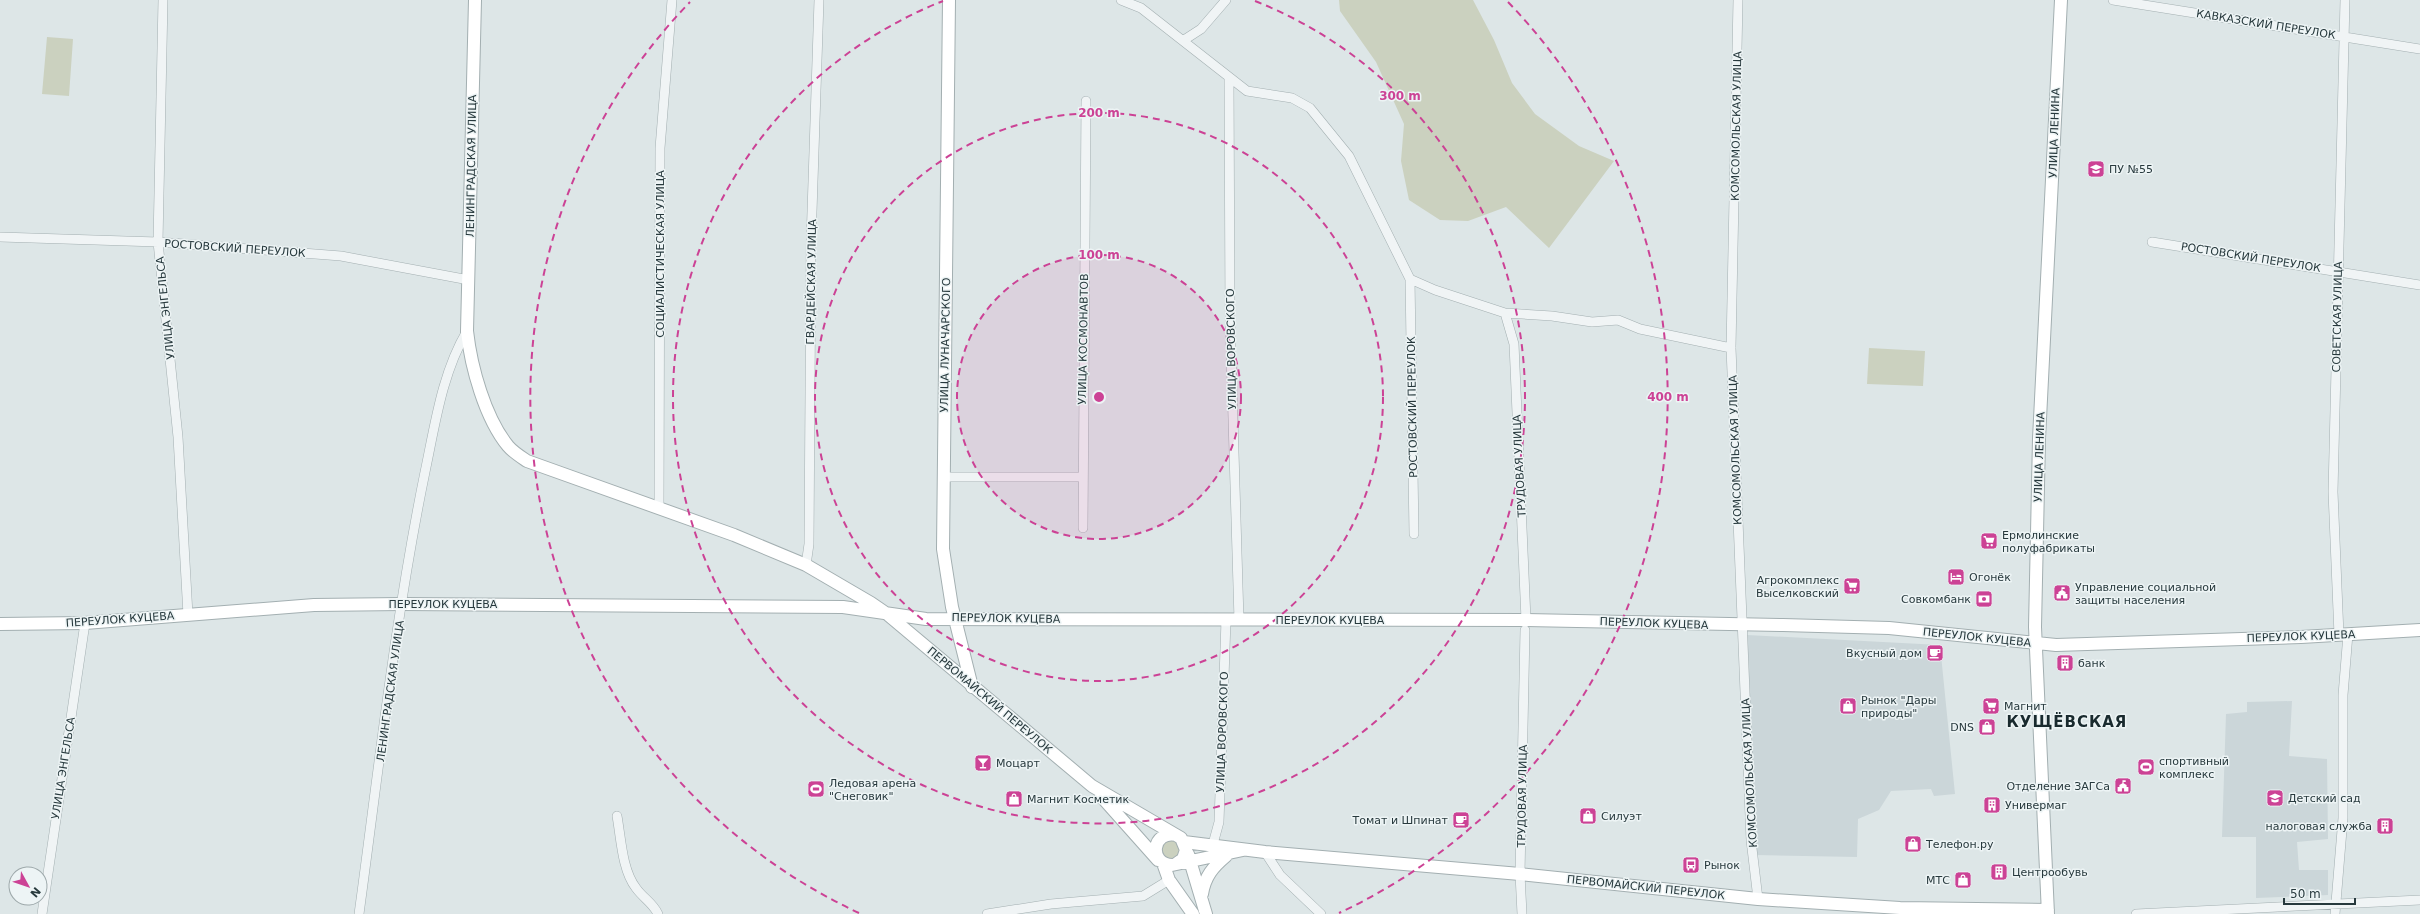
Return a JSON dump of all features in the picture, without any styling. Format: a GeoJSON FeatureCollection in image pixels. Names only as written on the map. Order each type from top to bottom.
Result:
{"type":"FeatureCollection","features":[{"type":"Feature","properties":{"kind":"street","name":"УЛИЦА ЭНГЕЛЬСА"},"geometry":{"type":"LineString","coordinates":[[163,0],[158,242],[178,437],[188,615]]}},
{"type":"Feature","properties":{"kind":"street","name":"ЛЕНИНГРАДСКАЯ УЛИЦА"},"geometry":{"type":"LineString","coordinates":[[475,0],[467,331],[470,358],[494,425]]}},
{"type":"Feature","properties":{"kind":"street","name":"СОЦИАЛИСТИЧЕСКАЯ УЛИЦА"},"geometry":{"type":"LineString","coordinates":[[659,509],[660,148],[672,0]]}},
{"type":"Feature","properties":{"kind":"street","name":"ГВАРДЕЙСКАЯ УЛИЦА"},"geometry":{"type":"LineString","coordinates":[[806,565],[809,544],[811,242],[819,0]]}},
{"type":"Feature","properties":{"kind":"street","name":"УЛИЦА ЛУНАЧАРСКОГО"},"geometry":{"type":"LineString","coordinates":[[949,0],[943,549],[954,617],[972,687]]}},
{"type":"Feature","properties":{"kind":"street","name":"РОСТОВСКИЙ ПЕРЕУЛОК"},"geometry":{"type":"LineString","coordinates":[[1121,0],[1141,8],[1184,40],[1229,78],[1247,91],[1292,98],[1310,108],[1349,156],[1410,279],[1414,534]]}},
{"type":"Feature","properties":{"kind":"street"},"geometry":{"type":"LineString","coordinates":[[1184,40],[1201,29],[1226,0]]}},
{"type":"Feature","properties":{"kind":"street","name":"КОМСОМОЛЬСКАЯ УЛИЦА"},"geometry":{"type":"LineString","coordinates":[[1738,0],[1731,348],[1751,840],[1758,899]]}},
{"type":"Feature","properties":{"kind":"street","name":"УЛИЦА ЛЕНИНА"},"geometry":{"type":"LineString","coordinates":[[2048,912],[2037,644],[2039,439],[2061,0]]}},
{"type":"Feature","properties":{"kind":"street","name":"КАВКАЗСКИЙ ПЕРЕУЛОК"},"geometry":{"type":"LineString","coordinates":[[2112,0],[2420,49]]}},
{"type":"Feature","properties":{"kind":"street","name":"СОВЕТСКАЯ УЛИЦА"},"geometry":{"type":"LineString","coordinates":[[2335,903],[2343,818],[2344,634],[2333,492],[2345,0]]}},
{"type":"Feature","properties":{"kind":"street","name":"УЛИЦА ВОРОВСКОГО"},"geometry":{"type":"LineString","coordinates":[[1229,78],[1230,318],[1239,620]]}},
{"type":"Feature","properties":{"kind":"street","name":"УЛИЦА КОСМОНАВТОВ"},"geometry":{"type":"LineString","coordinates":[[1083,528],[1082,477],[1086,101]]}},
{"type":"Feature","properties":{"kind":"street","name":"РОСТОВСКИЙ ПЕРЕУЛОК"},"geometry":{"type":"LineString","coordinates":[[0,236],[158,242],[341,256],[469,280]]}},
{"type":"Feature","properties":{"kind":"street","name":"РОСТОВСКИЙ ПЕРЕУЛОК"},"geometry":{"type":"LineString","coordinates":[[2152,242],[2338,271],[2420,286]]}},
{"type":"Feature","properties":{"kind":"street"},"geometry":{"type":"LineString","coordinates":[[1410,279],[1435,290],[1504,312],[1552,316],[1592,322],[1618,320],[1640,329],[1731,348]]}},
{"type":"Feature","properties":{"kind":"street","name":"ТРУДОВАЯ УЛИЦА"},"geometry":{"type":"LineString","coordinates":[[1504,312],[1514,344],[1526,625],[1520,874],[1522,914]]}},
{"type":"Feature","properties":{"kind":"street","name":"ЛЕНИНГРАДСКАЯ УЛИЦА"},"geometry":{"type":"LineString","coordinates":[[359,914],[402,604],[419,504],[439,408],[451,363],[467,331]]}},
{"type":"Feature","properties":{"kind":"street","name":"ПЕРЕУЛОК КУЦЕВА"},"geometry":{"type":"LineString","coordinates":[[494,425],[508,447],[527,461],[734,535],[806,565],[887,614]]}},
{"type":"Feature","properties":{"kind":"street"},"geometry":{"type":"LineString","coordinates":[[943,476],[1082,477]]}},
{"type":"Feature","properties":{"kind":"street","name":"ПЕРЕУЛОК КУЦЕВА"},"geometry":{"type":"LineString","coordinates":[[0,624],[85,623],[314,605],[402,604],[843,607],[909,618],[954,617],[1526,625],[1889,628],[2037,644],[2094,645],[2420,630]]}},
{"type":"Feature","properties":{"kind":"street","name":"ПЕРВОМАЙСКИЙ ПЕРЕУЛОК"},"geometry":{"type":"LineString","coordinates":[[887,614],[972,687],[1092,786],[1184,847],[1227,855],[1244,850]]}},
{"type":"Feature","properties":{"kind":"street","name":"УЛИЦА ВОРОВСКОГО"},"geometry":{"type":"LineString","coordinates":[[1213,844],[1219,822],[1226,620]]}},
{"type":"Feature","properties":{"kind":"street","name":"УЛИЦА ЭНГЕЛЬСА"},"geometry":{"type":"LineString","coordinates":[[42,914],[85,623]]}},
{"type":"Feature","properties":{"kind":"street","name":"ПЕРВОМАЙСКИЙ ПЕРЕУЛОК"},"geometry":{"type":"LineString","coordinates":[[1092,786],[1133,834],[1161,862],[1176,864],[1184,847]]}},
{"type":"Feature","properties":{"kind":"street"},"geometry":{"type":"LineString","coordinates":[[617,816],[626,866],[635,888],[654,906],[658,914]]}},
{"type":"Feature","properties":{"kind":"street"},"geometry":{"type":"LineString","coordinates":[[1193,914],[1169,880],[1155,851],[1158,841],[1166,835],[1184,847],[1202,896],[1206,914]]}},
{"type":"Feature","properties":{"kind":"street","name":"ПЕРВОМАЙСКИЙ ПЕРЕУЛОК"},"geometry":{"type":"LineString","coordinates":[[1184,847],[1213,844],[1244,850],[1520,874],[1758,899],[1900,908],[2048,912]]}},
{"type":"Feature","properties":{"kind":"street"},"geometry":{"type":"LineString","coordinates":[[1264,852],[1280,875],[1321,914]]}},
{"type":"Feature","properties":{"kind":"street"},"geometry":{"type":"LineString","coordinates":[[1202,896],[1204,882],[1208,873],[1227,855]]}},
{"type":"Feature","properties":{"kind":"street"},"geometry":{"type":"LineString","coordinates":[[987,914],[1051,904],[1143,896],[1169,880]]}},
{"type":"Feature","properties":{"kind":"street"},"geometry":{"type":"LineString","coordinates":[[2136,914],[2420,900]]}},
{"type":"Feature","properties":{"kind":"street"},"geometry":{"type":"LineString","coordinates":[[2335,903],[2335,914]]}},
{"type":"Feature","properties":{"kind":"shaded area","name":"Рынок \"Дары природы\""},"geometry":{"type":"Polygon","coordinates":[[[1747,635],[1940,645],[1955,794],[1934,796],[1931,789],[1891,791],[1879,810],[1858,819],[1857,857],[1756,855],[1747,635]]]}},
{"type":"Feature","properties":{"kind":"shaded area","name":"Детский сад"},"geometry":{"type":"Polygon","coordinates":[[[2292,701],[2289,756],[2327,759],[2328,839],[2297,842],[2299,870],[2328,870],[2328,895],[2256,898],[2256,837],[2222,837],[2226,714],[2247,712],[2247,702],[2292,701]]]}},
{"type":"Feature","properties":{"kind":"green space"},"geometry":{"type":"Polygon","coordinates":[[[1339,0],[1473,0],[1494,40],[1512,83],[1535,114],[1579,146],[1614,161],[1549,248],[1506,207],[1468,221],[1440,220],[1409,200],[1401,161],[1404,124],[1376,62],[1340,11],[1339,0]]]}},
{"type":"Feature","properties":{"kind":"green space"},"geometry":{"type":"Polygon","coordinates":[[[47,37],[73,39],[69,96],[42,94],[47,37]]]}},
{"type":"Feature","properties":{"kind":"green space"},"geometry":{"type":"Polygon","coordinates":[[[1869,348],[1925,351],[1923,386],[1867,384],[1869,348]]]}},
{"type":"Feature","properties":{"kind":"green space"},"geometry":{"type":"Polygon","coordinates":[[[1169,839],[1179,842],[1180,855],[1171,860],[1163,855],[1162,851],[1162,845],[1169,839]]]}},
{"type":"Feature","properties":{"kind":"place","name":"ПУ №55"},"geometry":{"type":"Point","coordinates":[2096,169]}},
{"type":"Feature","properties":{"kind":"place","name":"Ермолинские полуфабрикаты"},"geometry":{"type":"Point","coordinates":[1989,541]}},
{"type":"Feature","properties":{"kind":"place","name":"Огонёк"},"geometry":{"type":"Point","coordinates":[1956,577]}},
{"type":"Feature","properties":{"kind":"place","name":"Агрокомплекс Выселковский"},"geometry":{"type":"Point","coordinates":[1852,586]}},
{"type":"Feature","properties":{"kind":"place","name":"Управление социальной защиты населения"},"geometry":{"type":"Point","coordinates":[2062,593]}},
{"type":"Feature","properties":{"kind":"place","name":"Совкомбанк"},"geometry":{"type":"Point","coordinates":[1984,599]}},
{"type":"Feature","properties":{"kind":"place","name":"Вкусный дом"},"geometry":{"type":"Point","coordinates":[1935,653]}},
{"type":"Feature","properties":{"kind":"place","name":"банк"},"geometry":{"type":"Point","coordinates":[2065,663]}},
{"type":"Feature","properties":{"kind":"place","name":"Рынок \"Дары природы\""},"geometry":{"type":"Point","coordinates":[1848,706]}},
{"type":"Feature","properties":{"kind":"place","name":"Магнит"},"geometry":{"type":"Point","coordinates":[1991,706]}},
{"type":"Feature","properties":{"kind":"place","name":"DNS"},"geometry":{"type":"Point","coordinates":[1987,727]}},
{"type":"Feature","properties":{"kind":"place","name":"Моцарт"},"geometry":{"type":"Point","coordinates":[983,763]}},
{"type":"Feature","properties":{"kind":"place","name":"спортивный комплекс"},"geometry":{"type":"Point","coordinates":[2146,767]}},
{"type":"Feature","properties":{"kind":"place","name":"Отделение ЗАГСа"},"geometry":{"type":"Point","coordinates":[2123,786]}},
{"type":"Feature","properties":{"kind":"place","name":"Ледовая арена \"Снеговик\""},"geometry":{"type":"Point","coordinates":[816,789]}},
{"type":"Feature","properties":{"kind":"place","name":"Детский сад"},"geometry":{"type":"Point","coordinates":[2275,798]}},
{"type":"Feature","properties":{"kind":"place","name":"Магнит Косметик"},"geometry":{"type":"Point","coordinates":[1014,799]}},
{"type":"Feature","properties":{"kind":"place","name":"Универмаг"},"geometry":{"type":"Point","coordinates":[1992,805]}},
{"type":"Feature","properties":{"kind":"place","name":"Силуэт"},"geometry":{"type":"Point","coordinates":[1588,816]}},
{"type":"Feature","properties":{"kind":"place","name":"Томат и Шпинат"},"geometry":{"type":"Point","coordinates":[1461,820]}},
{"type":"Feature","properties":{"kind":"place","name":"налоговая служба"},"geometry":{"type":"Point","coordinates":[2385,826]}},
{"type":"Feature","properties":{"kind":"place","name":"Телефон.ру"},"geometry":{"type":"Point","coordinates":[1913,844]}},
{"type":"Feature","properties":{"kind":"place","name":"Рынок"},"geometry":{"type":"Point","coordinates":[1691,865]}},
{"type":"Feature","properties":{"kind":"place","name":"Центрообувь"},"geometry":{"type":"Point","coordinates":[1999,872]}},
{"type":"Feature","properties":{"kind":"place","name":"МТС"},"geometry":{"type":"Point","coordinates":[1963,880]}},
{"type":"Feature","properties":{"kind":"district","name":"КУЩЁВСКАЯ"},"geometry":{"type":"Point","coordinates":[2067,722]}}]}
